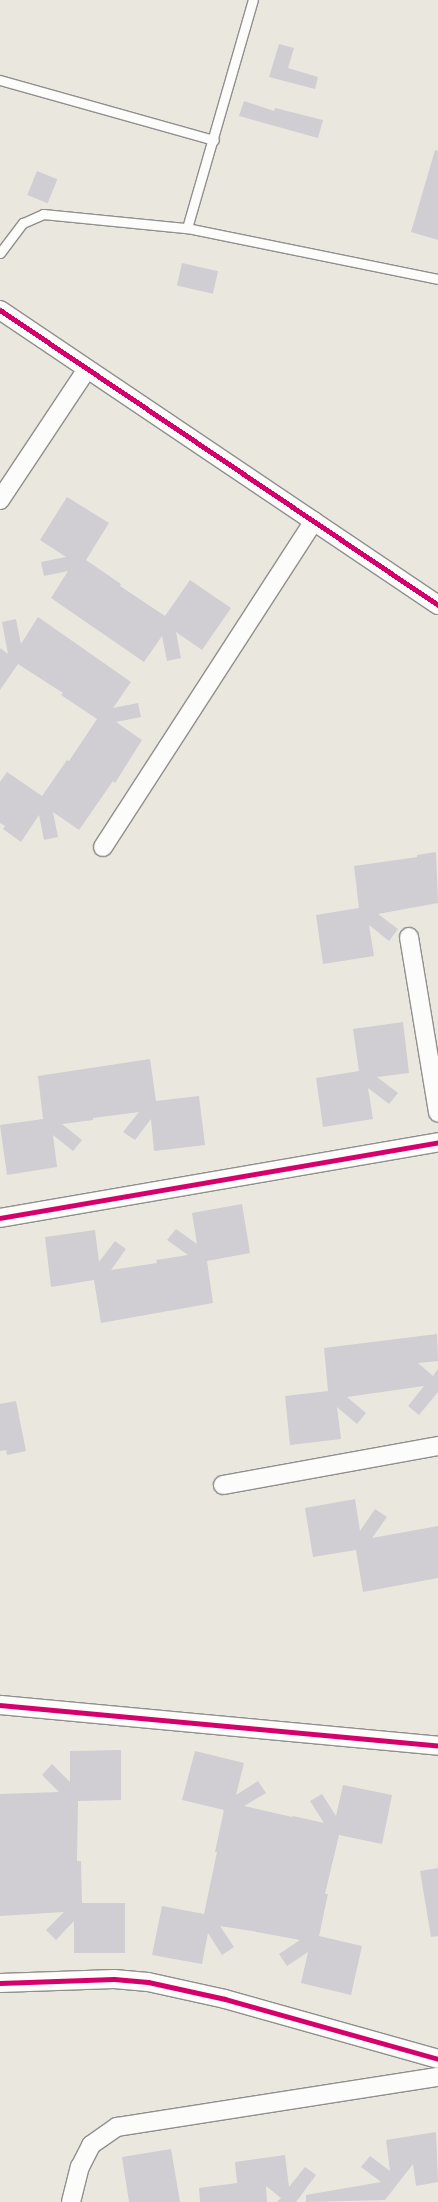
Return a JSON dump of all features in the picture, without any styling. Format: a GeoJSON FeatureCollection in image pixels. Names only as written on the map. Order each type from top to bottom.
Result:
{"type":"FeatureCollection","features":[{"type":"Feature","properties":{"kind":"street"},"geometry":{"type":"LineString","coordinates":[[0,310],[438,605]]}},
{"type":"Feature","properties":{"kind":"street"},"geometry":{"type":"LineString","coordinates":[[0,500],[87,369]]}},
{"type":"Feature","properties":{"kind":"street"},"geometry":{"type":"LineString","coordinates":[[103,847],[314,522]]}},
{"type":"Feature","properties":{"kind":"street"},"geometry":{"type":"LineString","coordinates":[[409,937],[438,1113]]}},
{"type":"Feature","properties":{"kind":"street"},"geometry":{"type":"LineString","coordinates":[[0,1218],[438,1142]]}},
{"type":"Feature","properties":{"kind":"street"},"geometry":{"type":"LineString","coordinates":[[223,1485],[438,1446]]}},
{"type":"Feature","properties":{"kind":"street"},"geometry":{"type":"LineString","coordinates":[[0,1705],[438,1746]]}},
{"type":"Feature","properties":{"kind":"street"},"geometry":{"type":"LineString","coordinates":[[0,1983],[114,1979],[148,1982],[225,1999],[438,2059]]}},
{"type":"Feature","properties":{"kind":"street"},"geometry":{"type":"LineString","coordinates":[[71,2202],[80,2167],[91,2145],[117,2127],[438,2077]]}},
{"type":"Feature","properties":{"kind":"lane"},"geometry":{"type":"LineString","coordinates":[[187,228],[253,0]]}},
{"type":"Feature","properties":{"kind":"lane"},"geometry":{"type":"LineString","coordinates":[[0,80],[214,140]]}},
{"type":"Feature","properties":{"kind":"lane"},"geometry":{"type":"LineString","coordinates":[[0,253],[23,222],[43,214],[187,228],[438,279]]}},
{"type":"Feature","properties":{"kind":"building"},"geometry":{"type":"Polygon","coordinates":[[[279,44],[294,48],[288,68],[318,77],[315,89],[269,77],[279,44]]]}},
{"type":"Feature","properties":{"kind":"building"},"geometry":{"type":"Polygon","coordinates":[[[244,101],[274,111],[275,108],[323,120],[318,138],[239,116],[244,101]]]}},
{"type":"Feature","properties":{"kind":"building"},"geometry":{"type":"Polygon","coordinates":[[[435,150],[438,151],[438,240],[411,232],[435,150]]]}},
{"type":"Feature","properties":{"kind":"building"},"geometry":{"type":"Polygon","coordinates":[[[37,171],[57,179],[48,203],[27,195],[37,171]]]}},
{"type":"Feature","properties":{"kind":"building"},"geometry":{"type":"Polygon","coordinates":[[[182,263],[218,271],[213,294],[177,285],[182,263]]]}},
{"type":"Feature","properties":{"kind":"building"},"geometry":{"type":"Polygon","coordinates":[[[67,497],[109,523],[86,560],[121,584],[120,586],[165,616],[190,580],[231,608],[202,650],[176,632],[181,658],[167,661],[162,636],[144,662],[51,598],[68,571],[44,576],[41,562],[66,557],[40,540],[67,497]]]}},
{"type":"Feature","properties":{"kind":"building"},"geometry":{"type":"Polygon","coordinates":[[[38,617],[131,682],[113,708],[138,703],[141,717],[116,722],[142,740],[115,783],[113,781],[79,830],[53,812],[58,837],[44,840],[39,815],[21,842],[3,829],[5,826],[0,823],[0,782],[7,772],[42,796],[67,760],[69,761],[97,719],[61,695],[63,693],[18,664],[0,690],[0,648],[8,654],[2,622],[16,619],[21,644],[38,617]]]}},
{"type":"Feature","properties":{"kind":"building"},"geometry":{"type":"Polygon","coordinates":[[[436,852],[438,903],[378,914],[398,929],[389,941],[369,925],[374,956],[323,964],[316,915],[359,908],[354,866],[417,857],[417,855],[436,852]]]}},
{"type":"Feature","properties":{"kind":"building"},"geometry":{"type":"Polygon","coordinates":[[[403,1022],[409,1073],[377,1077],[398,1093],[389,1104],[368,1088],[373,1119],[323,1127],[316,1078],[359,1071],[353,1029],[403,1022]]]}},
{"type":"Feature","properties":{"kind":"building"},"geometry":{"type":"Polygon","coordinates":[[[150,1059],[156,1101],[199,1096],[205,1145],[154,1151],[151,1119],[135,1140],[123,1132],[139,1112],[93,1118],[93,1120],[62,1124],[82,1140],[73,1151],[53,1135],[57,1167],[7,1175],[0,1125],[43,1119],[38,1076],[150,1059]]]}},
{"type":"Feature","properties":{"kind":"building"},"geometry":{"type":"Polygon","coordinates":[[[242,1204],[250,1253],[207,1261],[213,1303],[101,1323],[94,1280],[51,1287],[45,1237],[95,1230],[99,1262],[115,1241],[126,1249],[111,1270],[157,1263],[156,1260],[188,1255],[167,1240],[176,1229],[197,1244],[192,1213],[242,1204]]]}},
{"type":"Feature","properties":{"kind":"building"},"geometry":{"type":"Polygon","coordinates":[[[437,1334],[438,1361],[418,1363],[433,1376],[438,1369],[438,1392],[419,1415],[408,1406],[424,1386],[347,1397],[366,1413],[357,1424],[337,1407],[341,1439],[290,1445],[285,1396],[328,1391],[324,1348],[437,1334]]]}},
{"type":"Feature","properties":{"kind":"building"},"geometry":{"type":"Polygon","coordinates":[[[16,1401],[26,1451],[7,1455],[6,1450],[0,1451],[0,1404],[16,1401]]]}},
{"type":"Feature","properties":{"kind":"building"},"geometry":{"type":"Polygon","coordinates":[[[355,1499],[360,1531],[375,1509],[387,1517],[372,1538],[438,1526],[438,1578],[363,1592],[356,1550],[313,1557],[305,1508],[355,1499]]]}},
{"type":"Feature","properties":{"kind":"building"},"geometry":{"type":"Polygon","coordinates":[[[121,1750],[121,1800],[78,1801],[77,1861],[81,1861],[82,1903],[125,1903],[125,1953],[74,1953],[74,1921],[56,1940],[46,1930],[64,1912],[0,1916],[0,1794],[59,1792],[42,1775],[52,1764],[70,1782],[70,1751],[121,1750]]]}},
{"type":"Feature","properties":{"kind":"building"},"geometry":{"type":"Polygon","coordinates":[[[195,1751],[244,1763],[236,1795],[258,1781],[266,1793],[244,1806],[292,1817],[324,1823],[310,1801],[322,1794],[336,1816],[343,1785],[392,1795],[382,1844],[339,1835],[325,1894],[328,1894],[319,1936],[362,1946],[351,1995],[301,1983],[308,1952],[287,1966],[279,1954],[300,1940],[220,1926],[234,1947],[222,1955],[208,1933],[202,1964],[152,1955],[162,1906],[204,1914],[224,1810],[182,1800],[195,1751]]]}},
{"type":"Feature","properties":{"kind":"building"},"geometry":{"type":"Polygon","coordinates":[[[438,1868],[438,1936],[431,1937],[420,1871],[438,1868]]]}},
{"type":"Feature","properties":{"kind":"building"},"geometry":{"type":"Polygon","coordinates":[[[436,2132],[438,2182],[416,2186],[413,2164],[385,2200],[306,2202],[306,2195],[381,2182],[361,2167],[370,2156],[390,2171],[386,2140],[436,2132]]]}},
{"type":"Feature","properties":{"kind":"building"},"geometry":{"type":"Polygon","coordinates":[[[171,2149],[180,2202],[129,2202],[122,2157],[171,2149]]]}},
{"type":"Feature","properties":{"kind":"building"},"geometry":{"type":"Polygon","coordinates":[[[285,2155],[289,2187],[305,2167],[316,2175],[296,2202],[277,2202],[281,2198],[266,2186],[267,2202],[200,2202],[199,2188],[237,2183],[235,2162],[285,2155]]]}},
{"type":"Feature","properties":{"kind":"cycle path"},"geometry":{"type":"LineString","coordinates":[[0,310],[438,605]]}},
{"type":"Feature","properties":{"kind":"cycle path"},"geometry":{"type":"LineString","coordinates":[[0,1218],[438,1142]]}},
{"type":"Feature","properties":{"kind":"cycle path"},"geometry":{"type":"LineString","coordinates":[[0,1705],[438,1746]]}},
{"type":"Feature","properties":{"kind":"cycle path"},"geometry":{"type":"LineString","coordinates":[[0,1983],[114,1979],[148,1982],[225,1999],[438,2059]]}}]}
